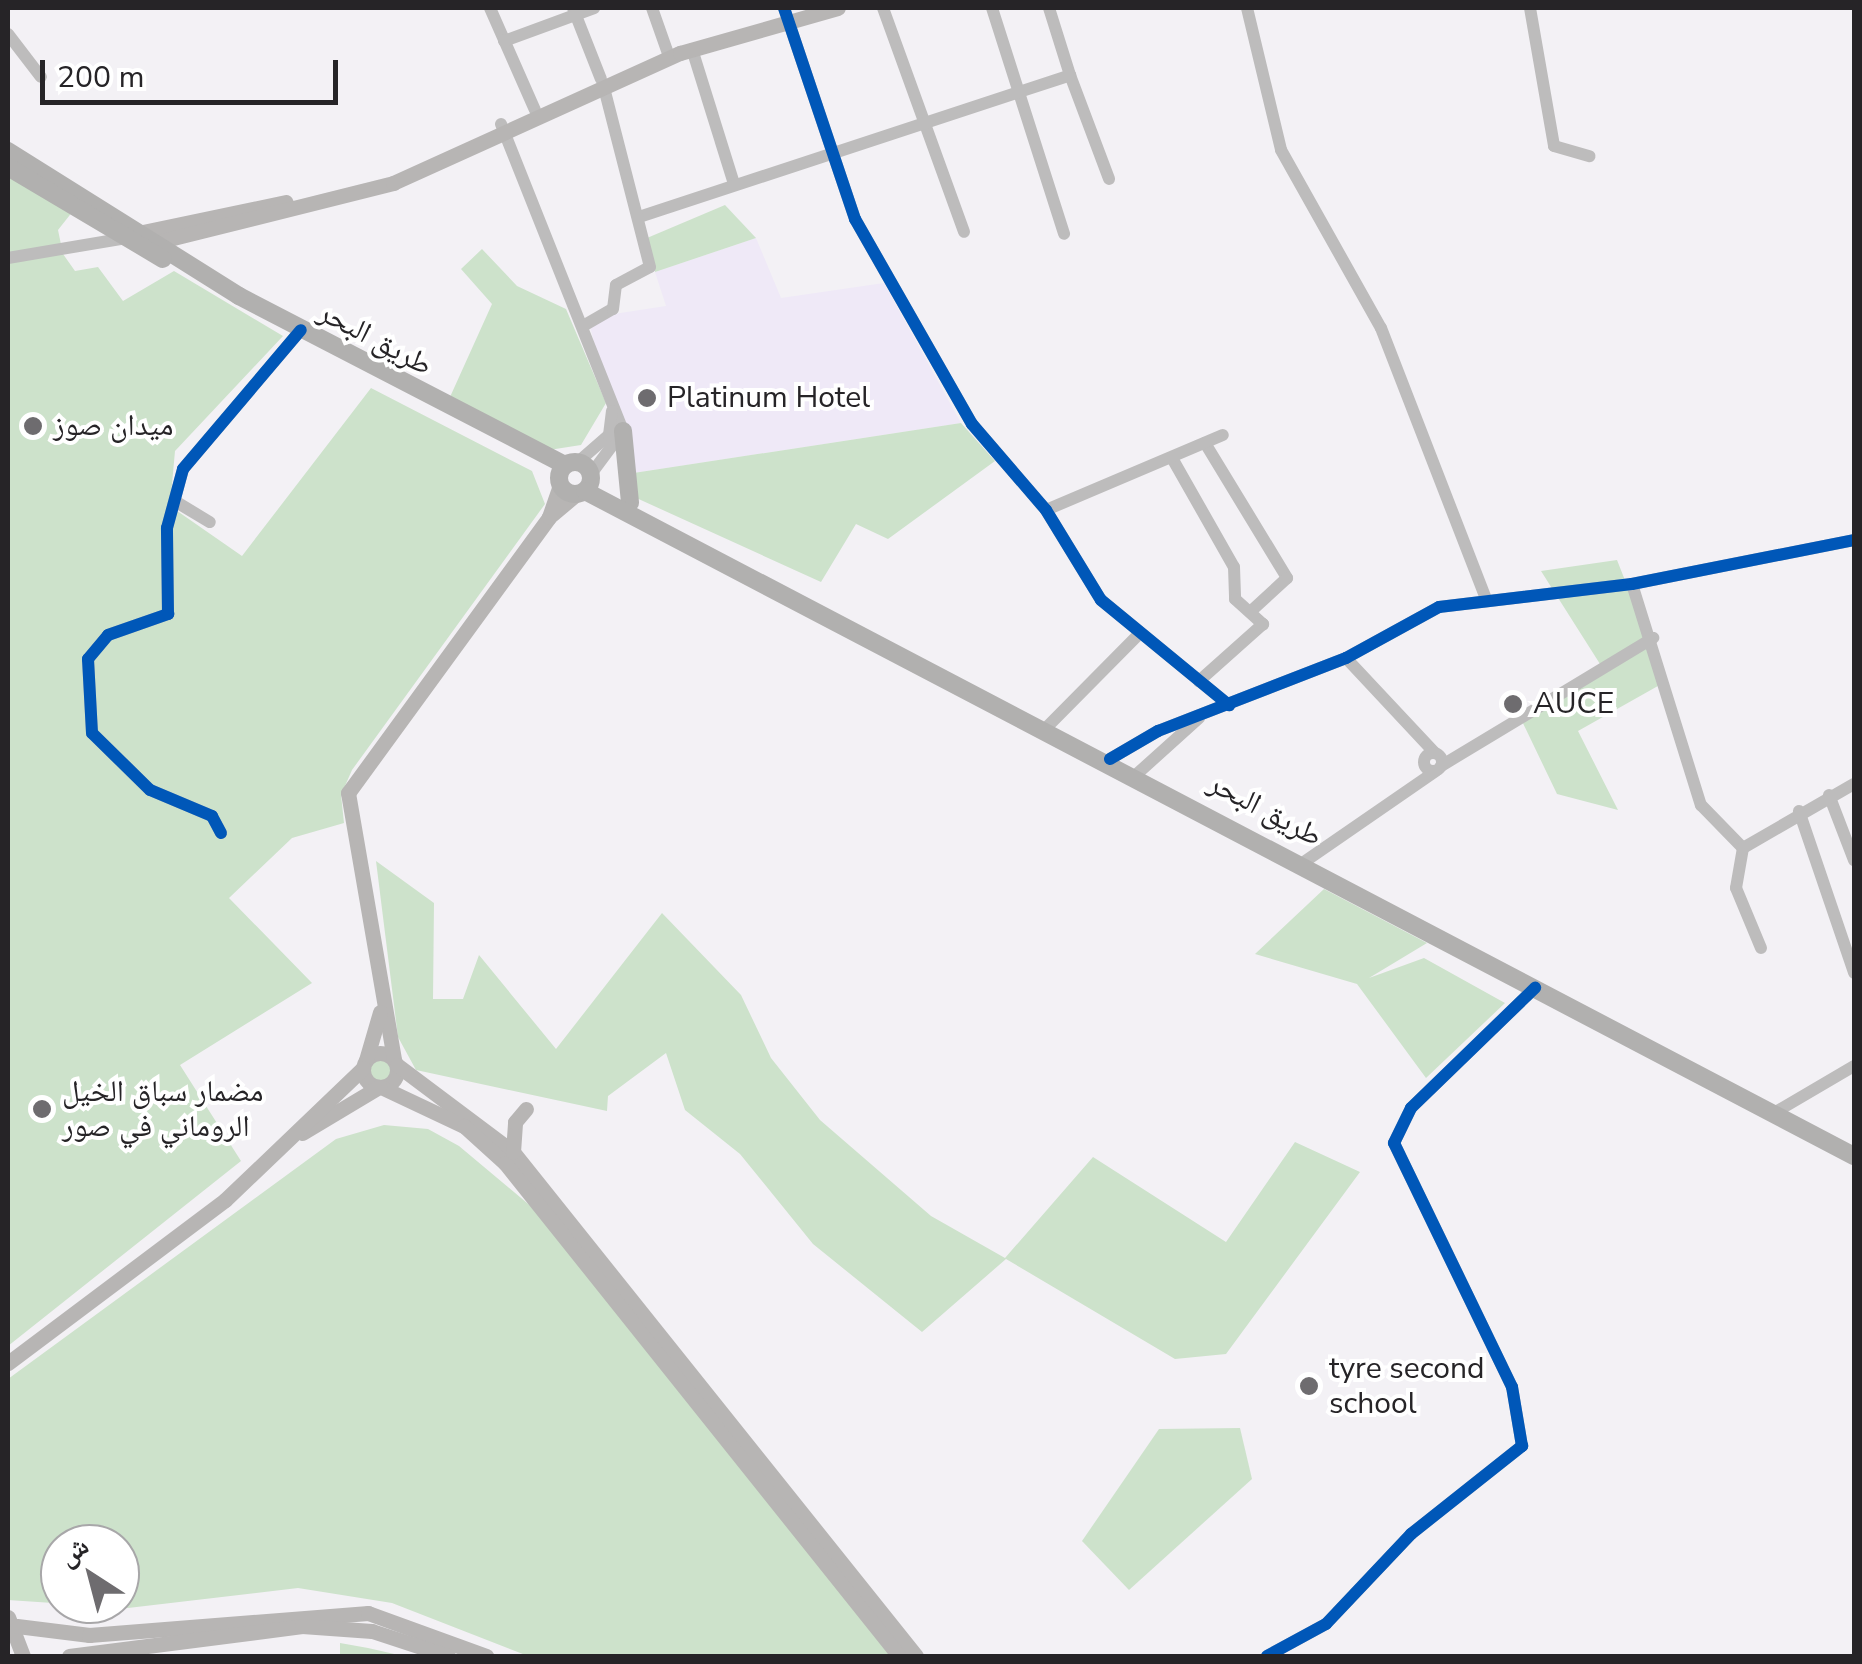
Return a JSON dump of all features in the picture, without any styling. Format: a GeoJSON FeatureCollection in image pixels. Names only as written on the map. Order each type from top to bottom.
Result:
{"type":"FeatureCollection","features":[{"type":"Feature","properties":{"kind":"highway","name":"طريق البحر"},"geometry":{"type":"LineString","coordinates":[[8,151],[136,241]]}},
{"type":"Feature","properties":{"kind":"highway","name":"طريق البحر"},"geometry":{"type":"LineString","coordinates":[[8,166],[136,241],[646,518],[1138,773],[1854,1156]]}},
{"type":"Feature","properties":{"kind":"highway"},"geometry":{"type":"LineString","coordinates":[[623,431],[630,503]]}},
{"type":"Feature","properties":{"kind":"highway","name":"طريق البحر"},"geometry":{"type":"LineString","coordinates":[[576,480],[630,503],[646,518]]}},
{"type":"Feature","properties":{"kind":"main road"},"geometry":{"type":"LineString","coordinates":[[502,128],[602,83],[786,14],[838,8]]}},
{"type":"Feature","properties":{"kind":"main road"},"geometry":{"type":"LineString","coordinates":[[136,241],[366,188],[602,83]]}},
{"type":"Feature","properties":{"kind":"main road"},"geometry":{"type":"LineString","coordinates":[[290,1139],[380,1087],[396,1062],[381,1008],[348,794],[576,480]]}},
{"type":"Feature","properties":{"kind":"main road"},"geometry":{"type":"LineString","coordinates":[[364,1064],[381,1008]]}},
{"type":"Feature","properties":{"kind":"main road"},"geometry":{"type":"LineString","coordinates":[[8,1363],[225,1200],[380,1052],[514,1152],[533,1185],[899,1656]]}},
{"type":"Feature","properties":{"kind":"main road"},"geometry":{"type":"LineString","coordinates":[[364,1064],[380,1087],[464,1126],[533,1185],[916,1656]]}},
{"type":"Feature","properties":{"kind":"main road"},"geometry":{"type":"LineString","coordinates":[[514,1152],[515,1122],[526,1108]]}},
{"type":"Feature","properties":{"kind":"main road"},"geometry":{"type":"LineString","coordinates":[[23,1656],[12,1621],[89,1635],[368,1613],[486,1656]]}},
{"type":"Feature","properties":{"kind":"main road"},"geometry":{"type":"LineString","coordinates":[[69,1656],[302,1626],[372,1631],[448,1656]]}},
{"type":"Feature","properties":{"kind":"street"},"geometry":{"type":"LineString","coordinates":[[490,8],[535,110]]}},
{"type":"Feature","properties":{"kind":"street"},"geometry":{"type":"LineString","coordinates":[[504,41],[574,11],[594,8]]}},
{"type":"Feature","properties":{"kind":"street"},"geometry":{"type":"LineString","coordinates":[[652,8],[678,53],[734,184]]}},
{"type":"Feature","properties":{"kind":"street"},"geometry":{"type":"LineString","coordinates":[[883,8],[964,232]]}},
{"type":"Feature","properties":{"kind":"street"},"geometry":{"type":"LineString","coordinates":[[992,8],[1022,89],[1064,234]]}},
{"type":"Feature","properties":{"kind":"street"},"geometry":{"type":"LineString","coordinates":[[1049,8],[1109,179]]}},
{"type":"Feature","properties":{"kind":"street"},"geometry":{"type":"LineString","coordinates":[[1247,8],[1281,150],[1381,328],[1486,599]]}},
{"type":"Feature","properties":{"kind":"street"},"geometry":{"type":"LineString","coordinates":[[1530,8],[1554,146],[1590,156]]}},
{"type":"Feature","properties":{"kind":"street"},"geometry":{"type":"LineString","coordinates":[[574,11],[602,83],[650,271],[616,286],[613,309],[583,326]]}},
{"type":"Feature","properties":{"kind":"street"},"geometry":{"type":"LineString","coordinates":[[786,14],[832,156],[885,282],[1001,464],[1046,510],[1101,600],[1138,636],[1229,704]]}},
{"type":"Feature","properties":{"kind":"street"},"geometry":{"type":"LineString","coordinates":[[8,34],[40,77]]}},
{"type":"Feature","properties":{"kind":"street"},"geometry":{"type":"LineString","coordinates":[[639,218],[1070,75]]}},
{"type":"Feature","properties":{"kind":"street"},"geometry":{"type":"LineString","coordinates":[[502,128],[623,431],[576,480]]}},
{"type":"Feature","properties":{"kind":"street"},"geometry":{"type":"LineString","coordinates":[[8,258],[136,241]]}},
{"type":"Feature","properties":{"kind":"street"},"geometry":{"type":"LineString","coordinates":[[221,833],[212,816],[150,790],[88,719],[93,649],[168,614],[168,528],[195,450],[301,330]]}},
{"type":"Feature","properties":{"kind":"street"},"geometry":{"type":"LineString","coordinates":[[576,480],[609,435],[612,408]]}},
{"type":"Feature","properties":{"kind":"street"},"geometry":{"type":"LineString","coordinates":[[1046,510],[1223,435]]}},
{"type":"Feature","properties":{"kind":"street"},"geometry":{"type":"LineString","coordinates":[[1204,443],[1287,578],[1250,612]]}},
{"type":"Feature","properties":{"kind":"street"},"geometry":{"type":"LineString","coordinates":[[1172,458],[1250,612],[1263,629],[1199,681]]}},
{"type":"Feature","properties":{"kind":"street"},"geometry":{"type":"LineString","coordinates":[[178,504],[210,522]]}},
{"type":"Feature","properties":{"kind":"street"},"geometry":{"type":"LineString","coordinates":[[1110,759],[1204,712],[1346,658],[1424,612],[1486,599],[1632,584],[1854,540]]}},
{"type":"Feature","properties":{"kind":"street"},"geometry":{"type":"LineString","coordinates":[[1632,584],[1653,638],[1701,804],[1743,848]]}},
{"type":"Feature","properties":{"kind":"street"},"geometry":{"type":"LineString","coordinates":[[1048,726],[1138,636]]}},
{"type":"Feature","properties":{"kind":"street"},"geometry":{"type":"LineString","coordinates":[[1304,862],[1407,788],[1433,760],[1468,750],[1653,638]]}},
{"type":"Feature","properties":{"kind":"street"},"geometry":{"type":"LineString","coordinates":[[1346,658],[1415,734],[1433,760]]}},
{"type":"Feature","properties":{"kind":"street"},"geometry":{"type":"LineString","coordinates":[[1138,773],[1204,712]]}},
{"type":"Feature","properties":{"kind":"street"},"geometry":{"type":"LineString","coordinates":[[1761,948],[1736,888],[1743,848],[1799,811],[1854,784]]}},
{"type":"Feature","properties":{"kind":"street"},"geometry":{"type":"LineString","coordinates":[[1829,795],[1854,860]]}},
{"type":"Feature","properties":{"kind":"street"},"geometry":{"type":"LineString","coordinates":[[1799,811],[1854,973]]}},
{"type":"Feature","properties":{"kind":"street"},"geometry":{"type":"LineString","coordinates":[[1267,1656],[1326,1624],[1419,1527],[1522,1446],[1512,1387],[1394,1143],[1410,1108],[1535,988]]}},
{"type":"Feature","properties":{"kind":"street"},"geometry":{"type":"LineString","coordinates":[[1774,1113],[1854,1066]]}},
{"type":"Feature","properties":{"kind":"shaded area"},"geometry":{"type":"Polygon","coordinates":[[[756,238],[781,298],[884,283],[961,423],[627,474],[588,318],[666,306],[655,272],[756,238]]]}},
{"type":"Feature","properties":{"kind":"green space"},"geometry":{"type":"Polygon","coordinates":[[[8,172],[73,211],[58,230],[63,254],[75,271],[98,267],[123,301],[174,271],[283,336],[175,451],[170,506],[242,556],[371,388],[532,471],[545,504],[352,770],[341,795],[344,823],[292,838],[229,898],[312,983],[180,1065],[241,1161],[8,1346],[8,172]]]}},
{"type":"Feature","properties":{"kind":"green space"},"geometry":{"type":"Polygon","coordinates":[[[725,205],[756,238],[655,272],[647,238],[725,205]]]}},
{"type":"Feature","properties":{"kind":"green space"},"geometry":{"type":"Polygon","coordinates":[[[482,249],[517,286],[566,309],[606,403],[581,445],[549,450],[450,397],[492,304],[461,269],[482,249]]]}},
{"type":"Feature","properties":{"kind":"green space"},"geometry":{"type":"Polygon","coordinates":[[[961,423],[995,461],[888,539],[856,524],[821,582],[632,496],[627,474],[961,423]]]}},
{"type":"Feature","properties":{"kind":"green space"},"geometry":{"type":"Polygon","coordinates":[[[1617,560],[1665,682],[1578,731],[1618,810],[1557,794],[1520,717],[1600,664],[1541,571],[1617,560]]]}},
{"type":"Feature","properties":{"kind":"green space"},"geometry":{"type":"Polygon","coordinates":[[[376,861],[434,903],[433,999],[463,999],[479,955],[556,1049],[662,913],[741,995],[771,1058],[820,1120],[931,1216],[1005,1258],[1093,1157],[1226,1242],[1295,1142],[1360,1172],[1226,1354],[1175,1359],[1006,1259],[922,1332],[813,1244],[740,1154],[685,1110],[666,1053],[608,1096],[607,1111],[416,1070],[398,1037],[376,861]]]}},
{"type":"Feature","properties":{"kind":"green space"},"geometry":{"type":"Polygon","coordinates":[[[1324,889],[1427,943],[1369,978],[1424,958],[1505,1003],[1426,1078],[1357,984],[1255,954],[1324,889]]]}},
{"type":"Feature","properties":{"kind":"green space"},"geometry":{"type":"Polygon","coordinates":[[[380,1057],[392,1069],[380,1081],[368,1069],[380,1057]]]}},
{"type":"Feature","properties":{"kind":"green space"},"geometry":{"type":"Polygon","coordinates":[[[384,1125],[428,1129],[459,1146],[533,1208],[895,1656],[528,1656],[392,1603],[298,1588],[140,1607],[140,1524],[40,1524],[40,1602],[8,1600],[8,1379],[336,1139],[384,1125]]]}},
{"type":"Feature","properties":{"kind":"green space"},"geometry":{"type":"Polygon","coordinates":[[[1240,1428],[1252,1479],[1129,1590],[1082,1541],[1159,1429],[1240,1428]]]}},
{"type":"Feature","properties":{"kind":"green space"},"geometry":{"type":"Polygon","coordinates":[[[340,1643],[368,1648],[403,1656],[340,1656],[340,1643]]]}},
{"type":"Feature","properties":{"kind":"cycle path"},"geometry":{"type":"LineString","coordinates":[[784,8],[855,219],[972,424],[1046,510],[1101,600],[1229,705]]}},
{"type":"Feature","properties":{"kind":"cycle path"},"geometry":{"type":"LineString","coordinates":[[221,833],[212,816],[150,790],[92,733],[88,659],[108,635],[168,614],[167,528],[183,469],[301,330]]}},
{"type":"Feature","properties":{"kind":"cycle path"},"geometry":{"type":"LineString","coordinates":[[1110,759],[1158,731],[1346,658],[1439,607],[1632,584],[1854,540]]}},
{"type":"Feature","properties":{"kind":"cycle path"},"geometry":{"type":"LineString","coordinates":[[1267,1656],[1326,1624],[1411,1534],[1522,1446],[1512,1387],[1394,1143],[1411,1108],[1535,988]]}},
{"type":"Feature","properties":{"kind":"place","name":"Platinum Hotel"},"geometry":{"type":"Point","coordinates":[647,398]}},
{"type":"Feature","properties":{"kind":"place","name":"ميدان صوز"},"geometry":{"type":"Point","coordinates":[33,426]}},
{"type":"Feature","properties":{"kind":"place","name":"AUCE"},"geometry":{"type":"Point","coordinates":[1513,704]}},
{"type":"Feature","properties":{"kind":"place","name":"مضمار سباق الخيل الروماني في صور"},"geometry":{"type":"Point","coordinates":[42,1109]}},
{"type":"Feature","properties":{"kind":"place","name":"tyre second school"},"geometry":{"type":"Point","coordinates":[1309,1386]}}]}
